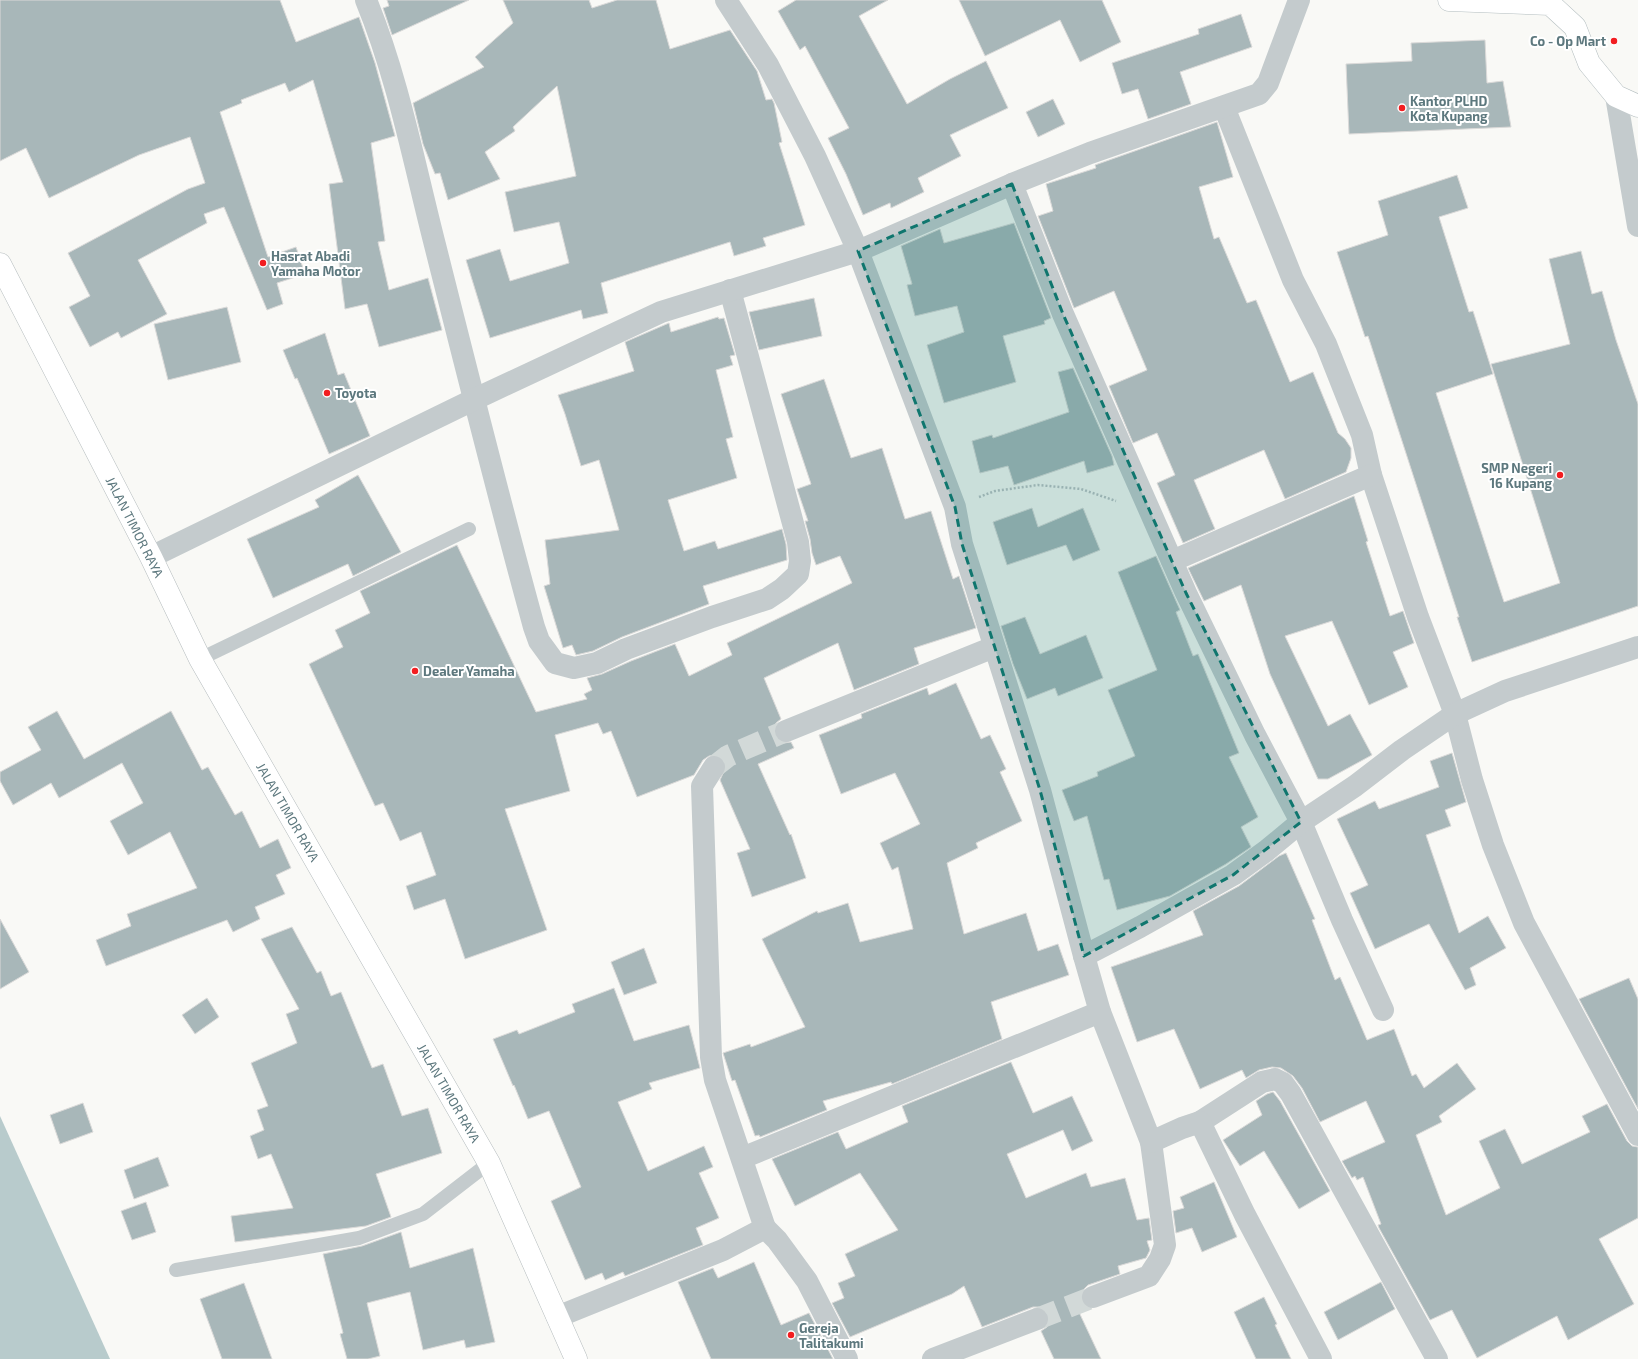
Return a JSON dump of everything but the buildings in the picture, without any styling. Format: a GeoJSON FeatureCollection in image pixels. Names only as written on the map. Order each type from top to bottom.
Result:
{"type":"FeatureCollection","features":[{"type":"Feature","properties":{"kind":"main road"},"geometry":{"type":"LineString","coordinates":[[1449,0],[1549,2],[1574,27],[1589,62],[1616,96],[1638,106]]}},
{"type":"Feature","properties":{"kind":"main road","name":"JALAN TIMOR RAYA"},"geometry":{"type":"LineString","coordinates":[[0,264],[151,557],[200,659],[489,1163],[576,1359]]}},
{"type":"Feature","properties":{"kind":"street"},"geometry":{"type":"LineString","coordinates":[[366,0],[374,20],[398,96],[474,400],[534,627],[539,641],[556,663],[574,668],[598,663],[633,646],[766,599],[782,589],[798,574],[800,561],[798,542],[730,290]]}},
{"type":"Feature","properties":{"kind":"street"},"geometry":{"type":"LineString","coordinates":[[726,0],[768,65],[816,156],[858,251],[955,507],[962,544],[1040,790],[1100,1012],[1151,1142],[1165,1245],[1160,1259],[1149,1276],[1093,1298]]}},
{"type":"Feature","properties":{"kind":"street"},"geometry":{"type":"LineString","coordinates":[[151,557],[474,400],[660,312],[858,251],[1012,184],[1090,153],[1259,94],[1268,83],[1299,0]]}},
{"type":"Feature","properties":{"kind":"street"},"geometry":{"type":"LineString","coordinates":[[1616,96],[1638,226]]}},
{"type":"Feature","properties":{"kind":"street"},"geometry":{"type":"LineString","coordinates":[[1224,107],[1293,280],[1326,344],[1362,435],[1371,475],[1418,616],[1455,714],[1472,780],[1493,845],[1524,923],[1638,1135]]}},
{"type":"Feature","properties":{"kind":"street"},"geometry":{"type":"LineString","coordinates":[[1012,184],[1063,314],[1186,593],[1255,735],[1301,822],[1342,920],[1383,1010]]}},
{"type":"Feature","properties":{"kind":"street"},"geometry":{"type":"LineString","coordinates":[[1172,561],[1371,475]]}},
{"type":"Feature","properties":{"kind":"street"},"geometry":{"type":"LineString","coordinates":[[786,731],[994,647]]}},
{"type":"Feature","properties":{"kind":"street"},"geometry":{"type":"LineString","coordinates":[[1084,956],[1140,927],[1233,875],[1266,851],[1301,822],[1355,786],[1402,750],[1455,714],[1505,691],[1638,647]]}},
{"type":"Feature","properties":{"kind":"street"},"geometry":{"type":"LineString","coordinates":[[714,767],[702,786],[711,1057],[715,1080],[765,1228],[777,1240],[807,1281],[847,1359]]}},
{"type":"Feature","properties":{"kind":"street"},"geometry":{"type":"LineString","coordinates":[[742,1158],[1100,1012]]}},
{"type":"Feature","properties":{"kind":"street"},"geometry":{"type":"LineString","coordinates":[[1151,1142],[1182,1128],[1200,1122],[1262,1082],[1274,1079],[1283,1083],[1295,1101],[1437,1359]]}},
{"type":"Feature","properties":{"kind":"street"},"geometry":{"type":"LineString","coordinates":[[1200,1122],[1245,1215],[1321,1359]]}},
{"type":"Feature","properties":{"kind":"street"},"geometry":{"type":"LineString","coordinates":[[557,1317],[723,1250],[765,1228]]}},
{"type":"Feature","properties":{"kind":"street"},"geometry":{"type":"LineString","coordinates":[[933,1359],[1037,1319]]}},
{"type":"Feature","properties":{"kind":"lane"},"geometry":{"type":"LineString","coordinates":[[200,659],[469,529]]}},
{"type":"Feature","properties":{"kind":"lane"},"geometry":{"type":"LineString","coordinates":[[176,1270],[359,1238],[423,1214],[489,1163]]}},
{"type":"Feature","properties":{"kind":"path"},"geometry":{"type":"LineString","coordinates":[[955,507],[995,491],[1038,485],[1081,489],[1121,503]]}},
{"type":"Feature","properties":{"kind":"highlighted area"},"geometry":{"type":"Polygon","coordinates":[[[1012,184],[1063,314],[1186,593],[1301,822],[1233,875],[1084,956],[1040,790],[962,544],[955,507],[858,251],[1012,184]]]}},
{"type":"Feature","properties":{"kind":"shaded area"},"geometry":{"type":"Polygon","coordinates":[[[0,1116],[110,1359],[0,1359],[0,1116]]]}},
{"type":"Feature","properties":{"kind":"tunnel"},"geometry":{"type":"LineString","coordinates":[[714,767],[728,756],[786,731]]}},
{"type":"Feature","properties":{"kind":"tunnel"},"geometry":{"type":"LineString","coordinates":[[1037,1319],[1093,1297]]}},
{"type":"Feature","properties":{"kind":"place","name":"Co - Op Mart"},"geometry":{"type":"Point","coordinates":[1614,41]}},
{"type":"Feature","properties":{"kind":"place","name":"Kantor PLHD Kota Kupang"},"geometry":{"type":"Point","coordinates":[1402,108]}},
{"type":"Feature","properties":{"kind":"place","name":"Hasrat Abadi Yamaha Motor"},"geometry":{"type":"Point","coordinates":[263,263]}},
{"type":"Feature","properties":{"kind":"place","name":"Toyota"},"geometry":{"type":"Point","coordinates":[327,393]}},
{"type":"Feature","properties":{"kind":"place","name":"SMP Negeri 16 Kupang"},"geometry":{"type":"Point","coordinates":[1560,475]}},
{"type":"Feature","properties":{"kind":"place","name":"Dealer Yamaha"},"geometry":{"type":"Point","coordinates":[415,671]}},
{"type":"Feature","properties":{"kind":"place","name":"Gereja Talitakumi"},"geometry":{"type":"Point","coordinates":[791,1335]}}]}
